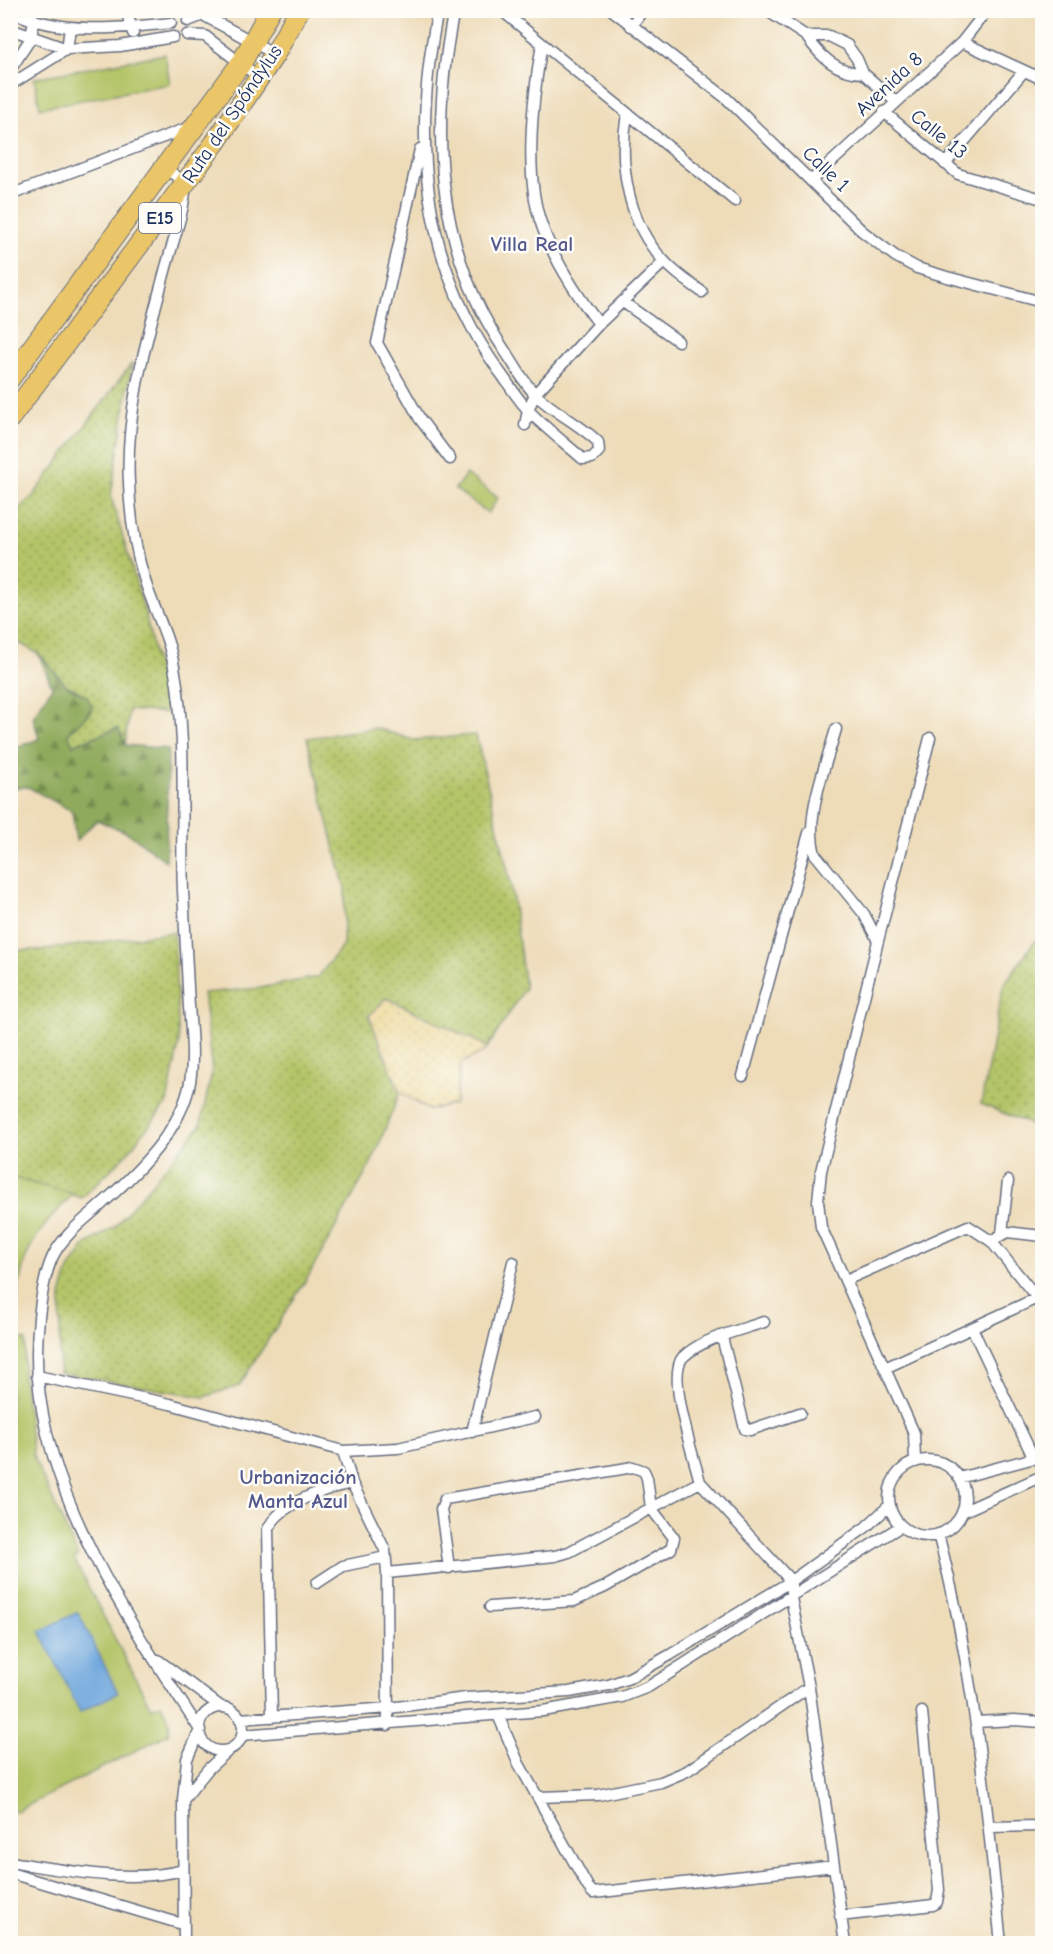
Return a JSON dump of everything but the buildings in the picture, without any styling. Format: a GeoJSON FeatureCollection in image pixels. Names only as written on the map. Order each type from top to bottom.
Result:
{"type":"FeatureCollection","features":[{"type":"Feature","properties":{"kind":"highway","name":"Ruta del Spóndylus"},"geometry":{"type":"LineString","coordinates":[[10,378],[242,62],[270,10]]}},
{"type":"Feature","properties":{"kind":"highway","name":"Ruta del Spóndylus"},"geometry":{"type":"LineString","coordinates":[[10,418],[186,182],[260,78],[299,10]]}},
{"type":"Feature","properties":{"kind":"street"},"geometry":{"type":"LineString","coordinates":[[126,10],[136,42]]}},
{"type":"Feature","properties":{"kind":"street"},"geometry":{"type":"LineString","coordinates":[[438,10],[426,98],[427,120],[377,343],[420,419],[450,459]]}},
{"type":"Feature","properties":{"kind":"street"},"geometry":{"type":"LineString","coordinates":[[423,136],[429,198],[442,258],[452,288],[474,330],[487,353],[528,410],[583,459],[592,458],[599,451],[598,442],[535,394],[486,322],[457,255],[444,196],[440,121],[446,50],[454,10]]}},
{"type":"Feature","properties":{"kind":"street"},"geometry":{"type":"LineString","coordinates":[[501,10],[735,201]]}},
{"type":"Feature","properties":{"kind":"street","name":"Calle 1"},"geometry":{"type":"LineString","coordinates":[[612,10],[726,98],[862,231],[910,264],[947,278],[1042,303]]}},
{"type":"Feature","properties":{"kind":"street"},"geometry":{"type":"LineString","coordinates":[[631,26],[643,10]]}},
{"type":"Feature","properties":{"kind":"street"},"geometry":{"type":"LineString","coordinates":[[766,10],[806,36],[834,65],[850,73],[863,74]]}},
{"type":"Feature","properties":{"kind":"street","name":"Avenida 8"},"geometry":{"type":"LineString","coordinates":[[812,180],[895,101],[962,42],[987,10]]}},
{"type":"Feature","properties":{"kind":"street"},"geometry":{"type":"LineString","coordinates":[[10,11],[70,28],[130,27],[171,23]]}},
{"type":"Feature","properties":{"kind":"street"},"geometry":{"type":"LineString","coordinates":[[203,15],[205,36]]}},
{"type":"Feature","properties":{"kind":"street"},"geometry":{"type":"LineString","coordinates":[[188,21],[203,15],[275,54]]}},
{"type":"Feature","properties":{"kind":"street"},"geometry":{"type":"LineString","coordinates":[[10,70],[30,38],[34,19]]}},
{"type":"Feature","properties":{"kind":"street"},"geometry":{"type":"LineString","coordinates":[[10,85],[67,48],[70,28]]}},
{"type":"Feature","properties":{"kind":"street"},"geometry":{"type":"LineString","coordinates":[[10,29],[30,38],[67,48],[120,46],[173,37]]}},
{"type":"Feature","properties":{"kind":"street"},"geometry":{"type":"LineString","coordinates":[[187,35],[205,36],[260,78]]}},
{"type":"Feature","properties":{"kind":"street"},"geometry":{"type":"LineString","coordinates":[[806,36],[829,36],[840,40],[854,54],[863,74],[895,101]]}},
{"type":"Feature","properties":{"kind":"street"},"geometry":{"type":"LineString","coordinates":[[962,42],[1042,79]]}},
{"type":"Feature","properties":{"kind":"street"},"geometry":{"type":"LineString","coordinates":[[542,44],[535,84],[532,127],[532,164],[541,224],[579,298],[599,324]]}},
{"type":"Feature","properties":{"kind":"street"},"geometry":{"type":"LineString","coordinates":[[432,47],[446,50]]}},
{"type":"Feature","properties":{"kind":"street"},"geometry":{"type":"LineString","coordinates":[[945,164],[1024,71]]}},
{"type":"Feature","properties":{"kind":"street","name":"Calle 13"},"geometry":{"type":"LineString","coordinates":[[884,112],[958,174],[1042,200]]}},
{"type":"Feature","properties":{"kind":"street"},"geometry":{"type":"LineString","coordinates":[[627,114],[623,150],[629,194],[644,232],[664,262],[702,292]]}},
{"type":"Feature","properties":{"kind":"street"},"geometry":{"type":"LineString","coordinates":[[427,120],[440,121]]}},
{"type":"Feature","properties":{"kind":"street"},"geometry":{"type":"LineString","coordinates":[[10,195],[196,125]]}},
{"type":"Feature","properties":{"kind":"street"},"geometry":{"type":"LineString","coordinates":[[165,169],[186,182],[184,209],[166,264],[136,394],[128,443],[128,466],[135,544],[145,583],[165,630],[180,699],[183,885],[192,1046],[190,1083],[176,1118],[160,1142],[136,1171],[78,1226],[55,1252],[46,1275],[40,1304],[37,1376],[53,1460],[85,1537],[151,1655],[200,1730],[204,1743],[210,1747],[229,1749]]}},
{"type":"Feature","properties":{"kind":"street"},"geometry":{"type":"LineString","coordinates":[[429,198],[444,196]]}},
{"type":"Feature","properties":{"kind":"street"},"geometry":{"type":"LineString","coordinates":[[442,258],[457,255]]}},
{"type":"Feature","properties":{"kind":"street"},"geometry":{"type":"LineString","coordinates":[[525,425],[535,394],[599,324],[664,262]]}},
{"type":"Feature","properties":{"kind":"street"},"geometry":{"type":"LineString","coordinates":[[623,302],[678,341]]}},
{"type":"Feature","properties":{"kind":"street"},"geometry":{"type":"LineString","coordinates":[[474,330],[486,322]]}},
{"type":"Feature","properties":{"kind":"street"},"geometry":{"type":"LineString","coordinates":[[10,378],[30,392]]}},
{"type":"Feature","properties":{"kind":"street"},"geometry":{"type":"LineString","coordinates":[[743,1076],[836,729]]}},
{"type":"Feature","properties":{"kind":"street"},"geometry":{"type":"LineString","coordinates":[[915,1461],[914,1433],[821,1227],[819,1186],[930,738]]}},
{"type":"Feature","properties":{"kind":"street"},"geometry":{"type":"LineString","coordinates":[[812,824],[815,854],[864,914],[878,941]]}},
{"type":"Feature","properties":{"kind":"street"},"geometry":{"type":"LineString","coordinates":[[1002,1233],[1008,1181]]}},
{"type":"Feature","properties":{"kind":"street"},"geometry":{"type":"LineString","coordinates":[[846,1280],[885,1265],[957,1229],[968,1226],[991,1241],[1040,1301],[972,1328],[885,1368]]}},
{"type":"Feature","properties":{"kind":"street"},"geometry":{"type":"LineString","coordinates":[[991,1241],[1002,1233],[1012,1231],[1042,1236]]}},
{"type":"Feature","properties":{"kind":"street"},"geometry":{"type":"LineString","coordinates":[[472,1432],[513,1262]]}},
{"type":"Feature","properties":{"kind":"street"},"geometry":{"type":"LineString","coordinates":[[764,1322],[703,1344],[678,1363],[676,1382],[700,1482],[791,1581],[791,1598],[809,1687],[845,1944]]}},
{"type":"Feature","properties":{"kind":"street"},"geometry":{"type":"LineString","coordinates":[[959,1478],[1038,1458],[972,1328]]}},
{"type":"Feature","properties":{"kind":"street"},"geometry":{"type":"LineString","coordinates":[[722,1337],[745,1429],[750,1430],[800,1413]]}},
{"type":"Feature","properties":{"kind":"street"},"geometry":{"type":"LineString","coordinates":[[37,1376],[170,1404],[343,1451],[398,1448],[534,1417]]}},
{"type":"Feature","properties":{"kind":"street"},"geometry":{"type":"LineString","coordinates":[[343,1451],[352,1483],[376,1530],[386,1557],[388,1725]]}},
{"type":"Feature","properties":{"kind":"street"},"geometry":{"type":"LineString","coordinates":[[962,1512],[964,1489],[951,1468],[940,1462],[915,1461],[897,1474],[892,1483],[890,1505],[893,1516],[912,1533],[925,1536],[938,1534],[948,1529],[962,1512],[1042,1476]]}},
{"type":"Feature","properties":{"kind":"street"},"geometry":{"type":"LineString","coordinates":[[449,1568],[441,1509],[445,1499],[633,1467],[644,1471],[651,1508],[674,1538],[671,1549],[605,1587],[574,1601],[490,1607]]}},
{"type":"Feature","properties":{"kind":"street"},"geometry":{"type":"LineString","coordinates":[[387,1573],[555,1556],[569,1552],[700,1482]]}},
{"type":"Feature","properties":{"kind":"street"},"geometry":{"type":"LineString","coordinates":[[272,1717],[268,1529],[272,1520],[316,1492],[352,1483]]}},
{"type":"Feature","properties":{"kind":"street"},"geometry":{"type":"LineString","coordinates":[[240,1719],[389,1708],[466,1698],[569,1692],[609,1685],[660,1660],[791,1581],[866,1527],[890,1505]]}},
{"type":"Feature","properties":{"kind":"street"},"geometry":{"type":"LineString","coordinates":[[183,1800],[208,1769],[242,1735],[498,1715],[597,1703],[648,1687],[902,1526]]}},
{"type":"Feature","properties":{"kind":"street"},"geometry":{"type":"LineString","coordinates":[[938,1534],[951,1581],[976,1722],[1002,1944]]}},
{"type":"Feature","properties":{"kind":"street"},"geometry":{"type":"LineString","coordinates":[[317,1583],[343,1566],[386,1557]]}},
{"type":"Feature","properties":{"kind":"street"},"geometry":{"type":"LineString","coordinates":[[151,1655],[221,1707],[232,1710],[240,1719],[242,1735]]}},
{"type":"Feature","properties":{"kind":"street"},"geometry":{"type":"LineString","coordinates":[[539,1797],[598,1795],[662,1782],[687,1771],[809,1687]]}},
{"type":"Feature","properties":{"kind":"street"},"geometry":{"type":"LineString","coordinates":[[184,1944],[182,1924],[183,1800],[187,1759],[204,1717],[208,1712],[221,1707]]}},
{"type":"Feature","properties":{"kind":"street"},"geometry":{"type":"LineString","coordinates":[[840,1916],[937,1902],[939,1890],[922,1713]]}},
{"type":"Feature","properties":{"kind":"street"},"geometry":{"type":"LineString","coordinates":[[498,1715],[519,1764],[593,1893],[834,1866]]}},
{"type":"Feature","properties":{"kind":"street"},"geometry":{"type":"LineString","coordinates":[[976,1722],[1014,1720],[1042,1722]]}},
{"type":"Feature","properties":{"kind":"street"},"geometry":{"type":"LineString","coordinates":[[989,1827],[1042,1826]]}},
{"type":"Feature","properties":{"kind":"street"},"geometry":{"type":"LineString","coordinates":[[10,1862],[131,1876],[158,1877],[183,1870]]}},
{"type":"Feature","properties":{"kind":"street"},"geometry":{"type":"LineString","coordinates":[[10,1873],[182,1924]]}},
{"type":"Feature","properties":{"kind":"green space"},"geometry":{"type":"Polygon","coordinates":[[[165,54],[170,84],[40,108],[34,78],[165,54]]]}},
{"type":"Feature","properties":{"kind":"green space"},"geometry":{"type":"Polygon","coordinates":[[[132,363],[111,496],[146,616],[167,713],[129,710],[125,745],[117,728],[73,745],[68,734],[87,696],[67,686],[40,655],[11,638],[11,515],[33,496],[132,363]]]}},
{"type":"Feature","properties":{"kind":"green space"},"geometry":{"type":"Polygon","coordinates":[[[466,474],[498,498],[488,513],[455,489],[466,474]]]}},
{"type":"Feature","properties":{"kind":"green space"},"geometry":{"type":"Polygon","coordinates":[[[39,655],[67,686],[87,696],[93,709],[68,734],[73,745],[118,728],[126,745],[168,749],[166,861],[128,833],[97,820],[76,841],[72,811],[28,787],[11,788],[11,749],[39,739],[33,717],[52,687],[39,655]]]}},
{"type":"Feature","properties":{"kind":"green space"},"geometry":{"type":"Polygon","coordinates":[[[376,728],[413,740],[476,735],[511,884],[525,988],[488,1047],[386,998],[369,1016],[400,1092],[372,1162],[309,1275],[239,1386],[204,1397],[59,1373],[61,1296],[69,1269],[86,1244],[115,1227],[200,1126],[212,1072],[203,993],[260,988],[318,977],[343,945],[345,889],[307,738],[376,728]]]}},
{"type":"Feature","properties":{"kind":"green space"},"geometry":{"type":"Polygon","coordinates":[[[1042,931],[1042,1129],[981,1104],[1003,986],[1042,931]]]}},
{"type":"Feature","properties":{"kind":"green space"},"geometry":{"type":"Polygon","coordinates":[[[174,932],[179,1044],[167,1103],[125,1156],[82,1198],[11,1177],[10,950],[42,950],[174,932]]]}},
{"type":"Feature","properties":{"kind":"green space"},"geometry":{"type":"Polygon","coordinates":[[[10,1177],[73,1194],[55,1213],[32,1245],[21,1274],[18,1291],[14,1338],[26,1340],[23,1376],[33,1456],[78,1556],[74,1559],[151,1708],[161,1704],[170,1722],[168,1734],[15,1812],[10,1803],[10,1177]]]}},
{"type":"Feature","properties":{"kind":"sand"},"geometry":{"type":"Polygon","coordinates":[[[386,998],[488,1047],[484,1052],[461,1063],[455,1104],[429,1110],[400,1092],[369,1016],[386,998]]]}},
{"type":"Feature","properties":{"kind":"water"},"geometry":{"type":"Polygon","coordinates":[[[78,1612],[118,1693],[80,1712],[40,1631],[78,1612]]]}},
{"type":"Feature","properties":{"kind":"district","name":"Villa Real"},"geometry":{"type":"Point","coordinates":[532,244]}},
{"type":"Feature","properties":{"kind":"district","name":"Urbanización Manta Azul"},"geometry":{"type":"Point","coordinates":[298,1489]}}]}
